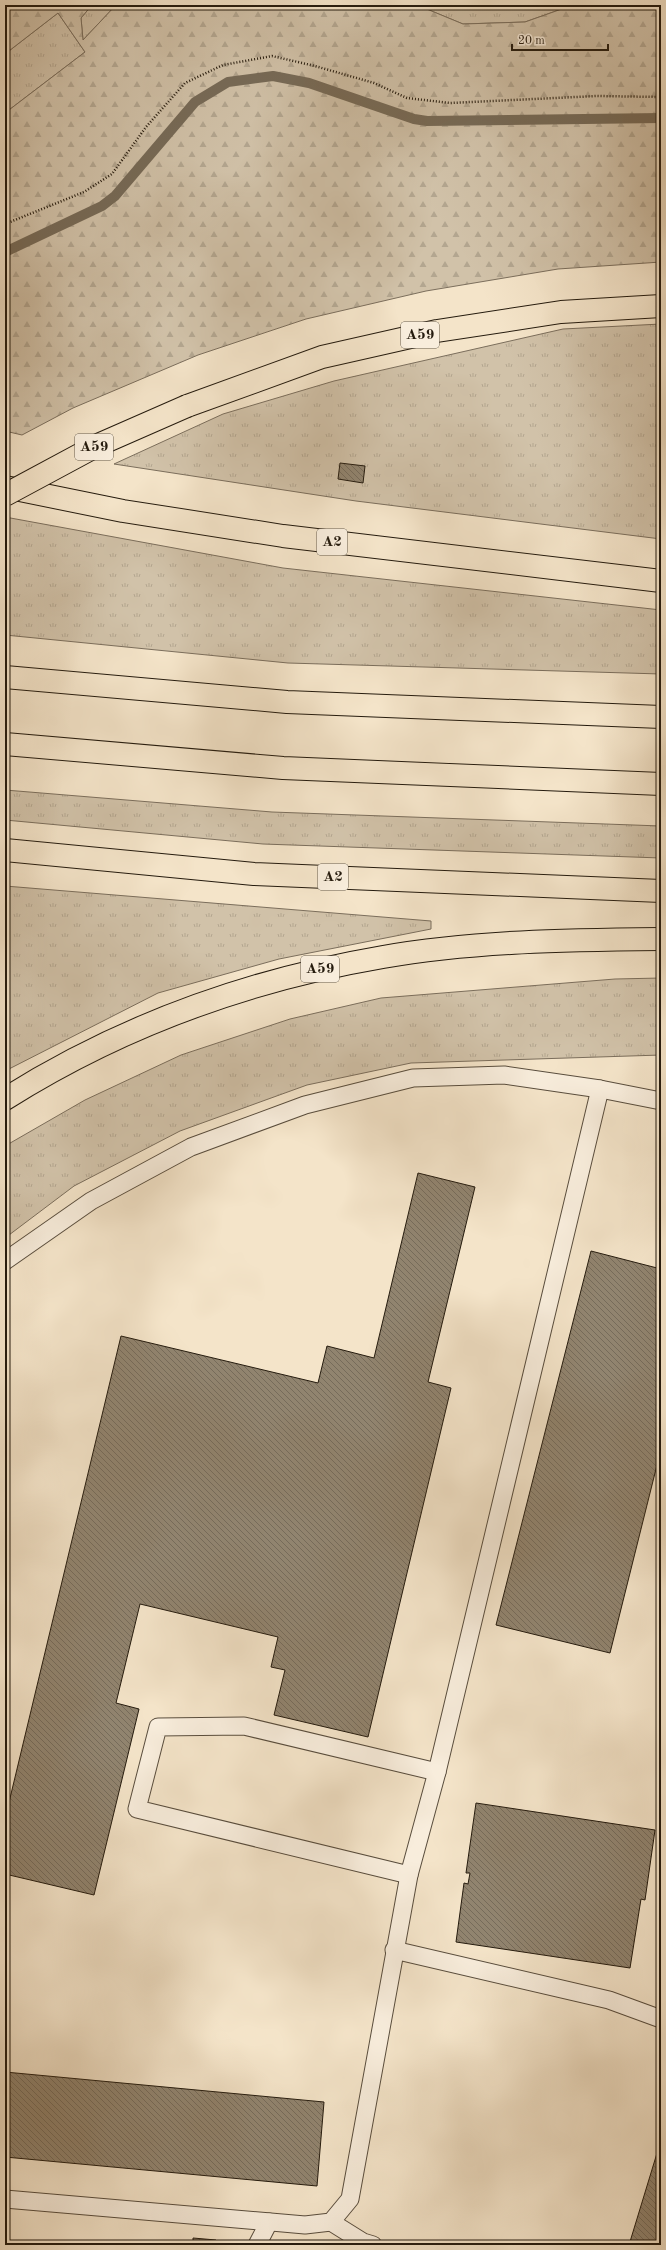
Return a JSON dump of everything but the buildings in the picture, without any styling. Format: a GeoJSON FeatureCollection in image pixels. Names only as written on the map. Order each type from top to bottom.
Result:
{"type":"FeatureCollection","features":[{"type":"Feature","properties":{"kind":"highway","name":"A59"},"geometry":{"type":"LineString","coordinates":[[5,495],[98,445],[187,406],[322,357],[437,331],[561,312],[661,306]]}},
{"type":"Feature","properties":{"kind":"highway","name":"A2"},"geometry":{"type":"LineString","coordinates":[[5,487],[123,511],[283,536],[661,581]]}},
{"type":"Feature","properties":{"kind":"highway"},"geometry":{"type":"LineString","coordinates":[[5,677],[287,702],[661,717]]}},
{"type":"Feature","properties":{"kind":"highway"},"geometry":{"type":"LineString","coordinates":[[5,744],[283,768],[661,784]]}},
{"type":"Feature","properties":{"kind":"highway","name":"A2"},"geometry":{"type":"LineString","coordinates":[[5,850],[254,874],[661,890]]}},
{"type":"Feature","properties":{"kind":"highway","name":"A59"},"geometry":{"type":"LineString","coordinates":[[5,1099],[75,1057],[129,1031],[169,1014],[285,977],[384,956],[440,949],[519,944],[661,939]]}},
{"type":"Feature","properties":{"kind":"lane"},"geometry":{"type":"LineString","coordinates":[[5,1261],[91,1201],[191,1147],[305,1105],[413,1078],[504,1075],[600,1089],[661,1101]]}},
{"type":"Feature","properties":{"kind":"lane"},"geometry":{"type":"LineString","coordinates":[[331,2222],[350,2199],[394,1950],[409,1875],[437,1772],[600,1089]]}},
{"type":"Feature","properties":{"kind":"lane"},"geometry":{"type":"LineString","coordinates":[[409,1875],[137,1809],[158,1726],[244,1726],[437,1772]]}},
{"type":"Feature","properties":{"kind":"lane"},"geometry":{"type":"LineString","coordinates":[[394,1950],[608,2000],[661,2019]]}},
{"type":"Feature","properties":{"kind":"lane"},"geometry":{"type":"LineString","coordinates":[[5,2199],[305,2225],[331,2222],[363,2242],[373,2245]]}},
{"type":"Feature","properties":{"kind":"lane"},"geometry":{"type":"LineString","coordinates":[[257,2245],[269,2222]]}},
{"type":"Feature","properties":{"kind":"path"},"geometry":{"type":"LineString","coordinates":[[5,224],[84,192],[112,174],[146,127],[185,83],[223,65],[272,56],[315,66],[374,84],[407,98],[450,103],[597,96],[661,97]]}},
{"type":"Feature","properties":{"kind":"green space"},"geometry":{"type":"Polygon","coordinates":[[[5,5],[92,5],[81,18],[83,40],[116,5],[417,5],[463,24],[525,22],[573,5],[661,5],[661,262],[558,269],[426,291],[306,319],[198,355],[73,408],[22,435],[5,431],[5,113],[85,52],[58,13],[5,54],[5,5]]]}},
{"type":"Feature","properties":{"kind":"green space"},"geometry":{"type":"Polygon","coordinates":[[[92,5],[116,5],[83,40],[81,18],[92,5]]]}},
{"type":"Feature","properties":{"kind":"green space"},"geometry":{"type":"Polygon","coordinates":[[[417,5],[573,5],[525,22],[463,24],[417,5]]]}},
{"type":"Feature","properties":{"kind":"green space"},"geometry":{"type":"Polygon","coordinates":[[[58,13],[85,52],[5,113],[5,54],[58,13]]]}},
{"type":"Feature","properties":{"kind":"green space"},"geometry":{"type":"Polygon","coordinates":[[[661,324],[661,539],[356,501],[114,464],[223,414],[334,381],[563,329],[661,324]]]}},
{"type":"Feature","properties":{"kind":"green space"},"geometry":{"type":"Polygon","coordinates":[[[5,517],[283,568],[661,610],[661,674],[288,663],[5,635],[5,517]]]}},
{"type":"Feature","properties":{"kind":"green space"},"geometry":{"type":"Polygon","coordinates":[[[5,790],[272,812],[661,826],[661,858],[263,844],[5,820],[5,790]]]}},
{"type":"Feature","properties":{"kind":"green space"},"geometry":{"type":"Polygon","coordinates":[[[5,886],[431,921],[431,929],[279,959],[158,993],[5,1071],[5,886]]]}},
{"type":"Feature","properties":{"kind":"green space"},"geometry":{"type":"Polygon","coordinates":[[[661,978],[661,1055],[411,1063],[307,1085],[180,1131],[74,1186],[5,1238],[5,1146],[85,1100],[181,1055],[290,1019],[381,998],[615,979],[661,978]]]}},
{"type":"Feature","properties":{"kind":"waterway"},"geometry":{"type":"LineString","coordinates":[[5,252],[102,206],[115,196],[195,102],[228,82],[273,76],[309,83],[414,119],[427,121],[661,118]]}}]}
